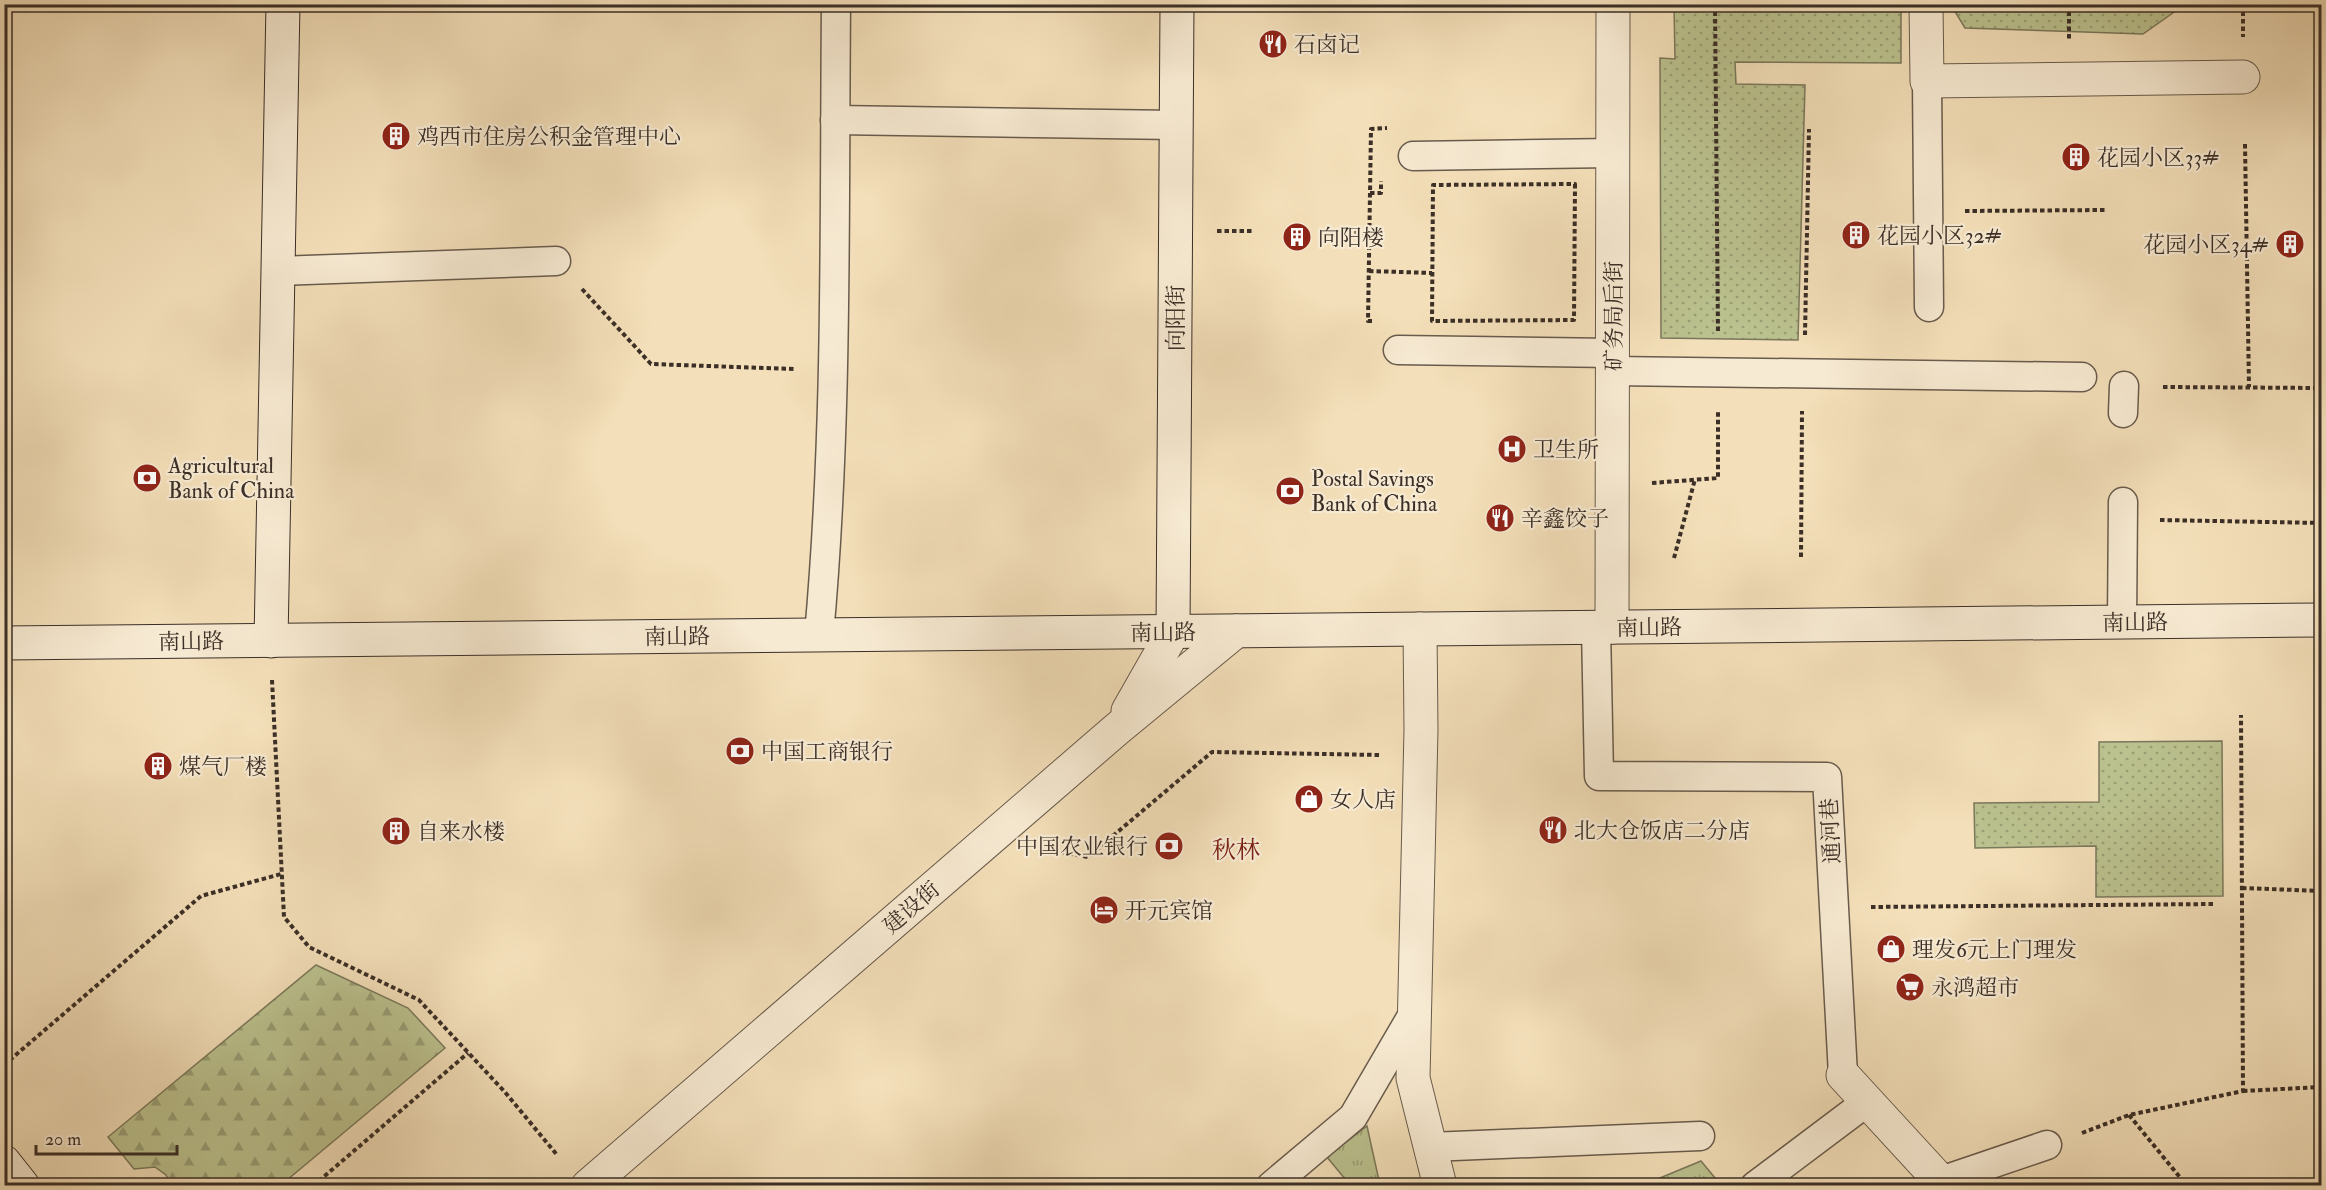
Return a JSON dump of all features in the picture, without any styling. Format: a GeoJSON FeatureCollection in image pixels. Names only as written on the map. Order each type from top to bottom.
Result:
{"type":"FeatureCollection","features":[{"type":"Feature","properties":{"kind":"street"},"geometry":{"type":"LineString","coordinates":[[271,641],[283,4]]}},
{"type":"Feature","properties":{"kind":"street","name":"向阳街"},"geometry":{"type":"LineString","coordinates":[[1173,632],[1177,4]]}},
{"type":"Feature","properties":{"kind":"street","name":"矿务局后街"},"geometry":{"type":"LineString","coordinates":[[1604,628],[1613,486],[1613,4]]}},
{"type":"Feature","properties":{"kind":"street"},"geometry":{"type":"LineString","coordinates":[[1926,4],[1927,81],[2243,77]]}},
{"type":"Feature","properties":{"kind":"street","name":"南山路"},"geometry":{"type":"LineString","coordinates":[[4,643],[2322,620]]}},
{"type":"Feature","properties":{"kind":"street"},"geometry":{"type":"LineString","coordinates":[[1420,629],[1421,730],[1413,1078],[1440,1185]]}},
{"type":"Feature","properties":{"kind":"street","name":"建设街"},"geometry":{"type":"LineString","coordinates":[[588,1185],[1117,729],[1236,631]]}},
{"type":"Feature","properties":{"kind":"street"},"geometry":{"type":"LineString","coordinates":[[1117,729],[1173,632]]}},
{"type":"Feature","properties":{"kind":"street","name":"通河巷"},"geometry":{"type":"LineString","coordinates":[[1844,1075],[1943,1183]]}},
{"type":"Feature","properties":{"kind":"street"},"geometry":{"type":"LineString","coordinates":[[4,1162],[23,1185]]}},
{"type":"Feature","properties":{"kind":"lane"},"geometry":{"type":"LineString","coordinates":[[819,635],[826,560],[834,371],[836,4]]}},
{"type":"Feature","properties":{"kind":"lane"},"geometry":{"type":"LineString","coordinates":[[1927,81],[1929,307]]}},
{"type":"Feature","properties":{"kind":"lane"},"geometry":{"type":"LineString","coordinates":[[835,120],[1176,125]]}},
{"type":"Feature","properties":{"kind":"lane"},"geometry":{"type":"LineString","coordinates":[[1413,156],[1613,153]]}},
{"type":"Feature","properties":{"kind":"lane"},"geometry":{"type":"LineString","coordinates":[[278,271],[556,261]]}},
{"type":"Feature","properties":{"kind":"lane"},"geometry":{"type":"LineString","coordinates":[[1398,350],[1613,362],[1718,372],[2082,377]]}},
{"type":"Feature","properties":{"kind":"lane"},"geometry":{"type":"LineString","coordinates":[[2122,623],[2123,510]]}},
{"type":"Feature","properties":{"kind":"lane","name":"通河巷"},"geometry":{"type":"LineString","coordinates":[[1604,628],[1599,776],[1827,777],[1844,1075]]}},
{"type":"Feature","properties":{"kind":"lane"},"geometry":{"type":"LineString","coordinates":[[1271,1185],[1353,1117],[1416,1009]]}},
{"type":"Feature","properties":{"kind":"lane"},"geometry":{"type":"LineString","coordinates":[[1755,1185],[1868,1101]]}},
{"type":"Feature","properties":{"kind":"lane"},"geometry":{"type":"LineString","coordinates":[[1430,1147],[1700,1136]]}},
{"type":"Feature","properties":{"kind":"lane"},"geometry":{"type":"LineString","coordinates":[[1943,1183],[2047,1145]]}},
{"type":"Feature","properties":{"kind":"path"},"geometry":{"type":"LineString","coordinates":[[1613,486],[1718,478],[1715,4]]}},
{"type":"Feature","properties":{"kind":"path"},"geometry":{"type":"LineString","coordinates":[[1378,322],[1368,321],[1371,129],[1394,128]]}},
{"type":"Feature","properties":{"kind":"path"},"geometry":{"type":"LineString","coordinates":[[1804,334],[1809,129]]}},
{"type":"Feature","properties":{"kind":"path"},"geometry":{"type":"LineString","coordinates":[[2245,144],[2248,387]]}},
{"type":"Feature","properties":{"kind":"path"},"geometry":{"type":"LineString","coordinates":[[1575,184],[1574,320],[1432,321],[1432,273],[1433,185],[1575,184]]}},
{"type":"Feature","properties":{"kind":"path"},"geometry":{"type":"LineString","coordinates":[[1370,193],[1381,193]]}},
{"type":"Feature","properties":{"kind":"path"},"geometry":{"type":"LineString","coordinates":[[1929,211],[2106,210]]}},
{"type":"Feature","properties":{"kind":"path"},"geometry":{"type":"LineString","coordinates":[[1332,232],[1370,233]]}},
{"type":"Feature","properties":{"kind":"path"},"geometry":{"type":"LineString","coordinates":[[556,261],[651,363],[755,368]]}},
{"type":"Feature","properties":{"kind":"path"},"geometry":{"type":"LineString","coordinates":[[1369,271],[1432,273]]}},
{"type":"Feature","properties":{"kind":"path"},"geometry":{"type":"LineString","coordinates":[[1801,557],[1804,373]]}},
{"type":"Feature","properties":{"kind":"path"},"geometry":{"type":"LineString","coordinates":[[2124,400],[2248,387],[2322,388]]}},
{"type":"Feature","properties":{"kind":"path"},"geometry":{"type":"LineString","coordinates":[[1674,558],[1695,479]]}},
{"type":"Feature","properties":{"kind":"path"},"geometry":{"type":"LineString","coordinates":[[2123,510],[2322,523]]}},
{"type":"Feature","properties":{"kind":"path"},"geometry":{"type":"LineString","coordinates":[[271,641],[284,917],[309,947],[419,1000],[504,1091],[562,1161]]}},
{"type":"Feature","properties":{"kind":"path"},"geometry":{"type":"LineString","coordinates":[[2241,715],[2243,1091]]}},
{"type":"Feature","properties":{"kind":"path"},"geometry":{"type":"LineString","coordinates":[[1061,852],[1088,857],[1212,752],[1365,755]]}},
{"type":"Feature","properties":{"kind":"path"},"geometry":{"type":"LineString","coordinates":[[4,1065],[201,896],[282,874]]}},
{"type":"Feature","properties":{"kind":"path"},"geometry":{"type":"LineString","coordinates":[[2242,888],[2322,891]]}},
{"type":"Feature","properties":{"kind":"path"},"geometry":{"type":"LineString","coordinates":[[1834,907],[2213,904]]}},
{"type":"Feature","properties":{"kind":"path"},"geometry":{"type":"LineString","coordinates":[[313,1185],[468,1053]]}},
{"type":"Feature","properties":{"kind":"path"},"geometry":{"type":"LineString","coordinates":[[2089,1130],[2130,1115],[2243,1091],[2322,1087]]}},
{"type":"Feature","properties":{"kind":"path"},"geometry":{"type":"LineString","coordinates":[[2130,1115],[2187,1185]]}},
{"type":"Feature","properties":{"kind":"green space"},"geometry":{"type":"Polygon","coordinates":[[[1674,5],[1901,5],[1901,63],[1735,62],[1736,84],[1805,85],[1798,340],[1661,338],[1660,58],[1675,59],[1674,5]]]}},
{"type":"Feature","properties":{"kind":"green space"},"geometry":{"type":"Polygon","coordinates":[[[1951,5],[2184,5],[2143,34],[1965,28],[1951,5]]]}},
{"type":"Feature","properties":{"kind":"green space"},"geometry":{"type":"Polygon","coordinates":[[[2222,741],[2223,896],[2096,897],[2096,846],[1975,848],[1974,803],[2099,802],[2099,742],[2222,741]]]}},
{"type":"Feature","properties":{"kind":"green space"},"geometry":{"type":"Polygon","coordinates":[[[316,965],[408,1008],[445,1048],[281,1185],[171,1185],[166,1175],[155,1167],[134,1169],[108,1137],[316,965]]]}},
{"type":"Feature","properties":{"kind":"green space"},"geometry":{"type":"Polygon","coordinates":[[[1367,1126],[1380,1185],[1350,1185],[1327,1157],[1367,1126]]]}},
{"type":"Feature","properties":{"kind":"green space"},"geometry":{"type":"Polygon","coordinates":[[[1701,1161],[1720,1184],[1643,1185],[1701,1161]]]}},
{"type":"Feature","properties":{"kind":"place","name":"石卤记"},"geometry":{"type":"Point","coordinates":[1273,44]}},
{"type":"Feature","properties":{"kind":"place","name":"鸡西市住房公积金管理中心"},"geometry":{"type":"Point","coordinates":[396,136]}},
{"type":"Feature","properties":{"kind":"place","name":"花园小区33#"},"geometry":{"type":"Point","coordinates":[2076,157]}},
{"type":"Feature","properties":{"kind":"place","name":"花园小区32#"},"geometry":{"type":"Point","coordinates":[1856,235]}},
{"type":"Feature","properties":{"kind":"place","name":"向阳楼"},"geometry":{"type":"Point","coordinates":[1297,237]}},
{"type":"Feature","properties":{"kind":"place","name":"花园小区34#"},"geometry":{"type":"Point","coordinates":[2290,244]}},
{"type":"Feature","properties":{"kind":"place","name":"卫生所"},"geometry":{"type":"Point","coordinates":[1512,449]}},
{"type":"Feature","properties":{"kind":"place","name":"Agricultural Bank of China"},"geometry":{"type":"Point","coordinates":[147,478]}},
{"type":"Feature","properties":{"kind":"place","name":"Postal Savings Bank of China"},"geometry":{"type":"Point","coordinates":[1290,491]}},
{"type":"Feature","properties":{"kind":"place","name":"辛鑫饺子"},"geometry":{"type":"Point","coordinates":[1500,518]}},
{"type":"Feature","properties":{"kind":"place","name":"中国工商银行"},"geometry":{"type":"Point","coordinates":[740,751]}},
{"type":"Feature","properties":{"kind":"place","name":"煤气厂楼"},"geometry":{"type":"Point","coordinates":[158,766]}},
{"type":"Feature","properties":{"kind":"place","name":"女人店"},"geometry":{"type":"Point","coordinates":[1309,799]}},
{"type":"Feature","properties":{"kind":"place","name":"北大仓饭店二分店"},"geometry":{"type":"Point","coordinates":[1553,830]}},
{"type":"Feature","properties":{"kind":"place","name":"自来水楼"},"geometry":{"type":"Point","coordinates":[396,831]}},
{"type":"Feature","properties":{"kind":"place","name":"中国农业银行"},"geometry":{"type":"Point","coordinates":[1169,846]}},
{"type":"Feature","properties":{"kind":"place","name":"开元宾馆"},"geometry":{"type":"Point","coordinates":[1104,910]}},
{"type":"Feature","properties":{"kind":"place","name":"理发6元上门理发"},"geometry":{"type":"Point","coordinates":[1891,949]}},
{"type":"Feature","properties":{"kind":"place","name":"永鸿超市"},"geometry":{"type":"Point","coordinates":[1910,987]}},
{"type":"Feature","properties":{"kind":"district","name":"秋林"},"geometry":{"type":"Point","coordinates":[1236,850]}}]}
